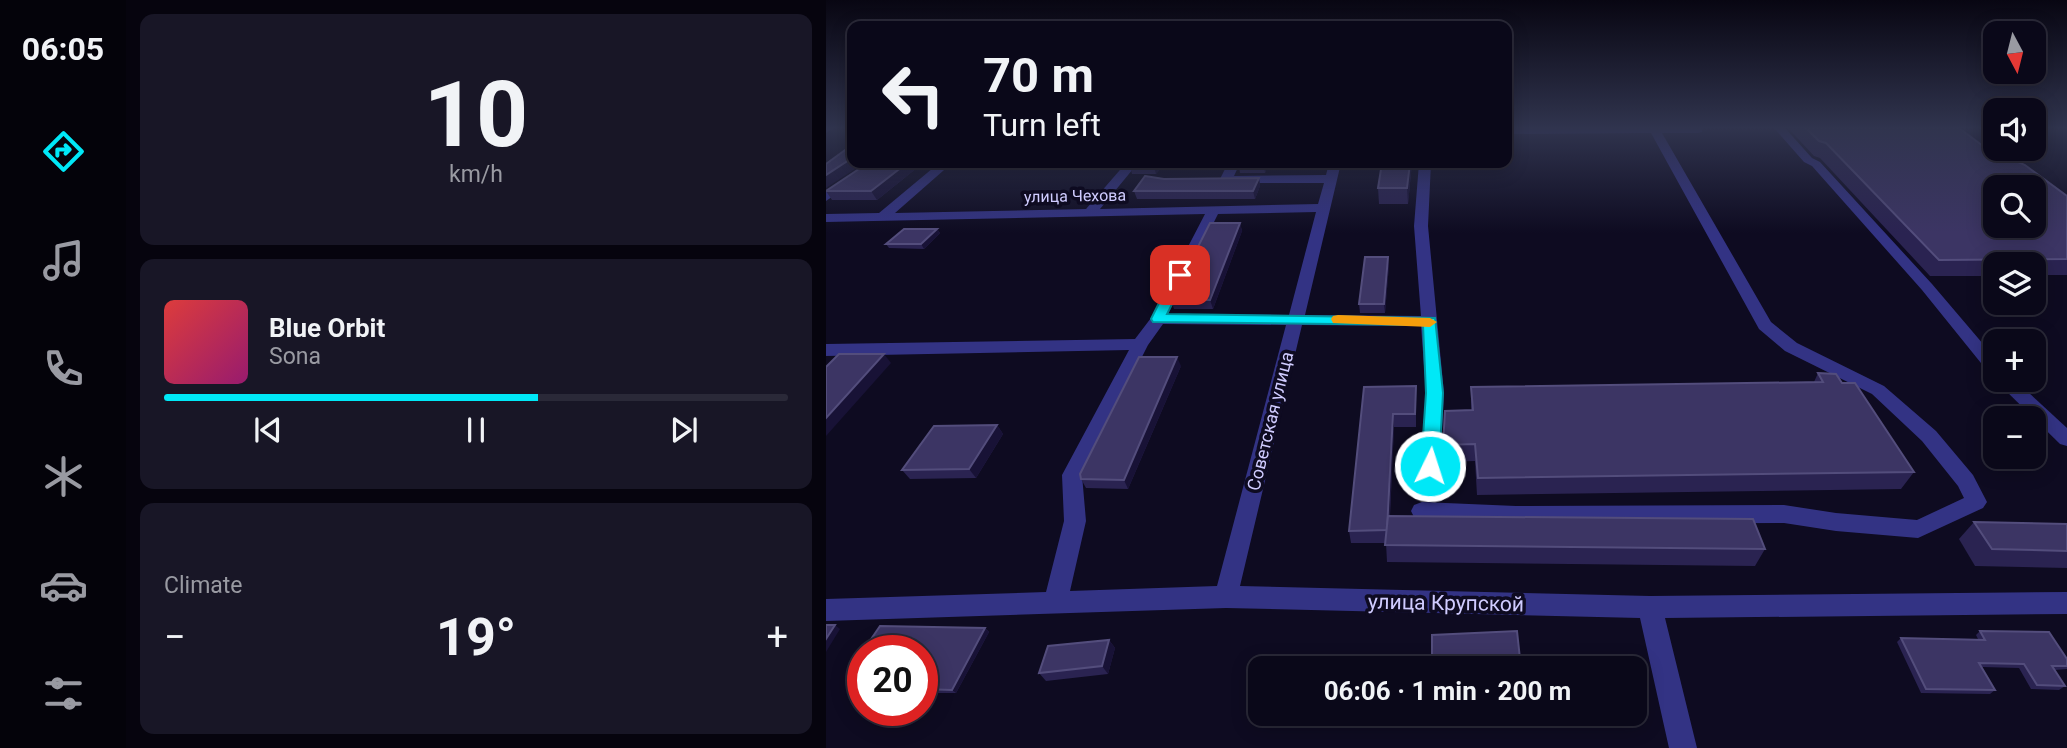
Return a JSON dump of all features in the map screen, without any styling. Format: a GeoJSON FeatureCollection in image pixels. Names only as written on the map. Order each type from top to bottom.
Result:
{"type":"FeatureCollection","features":[{"type":"Feature","properties":{"kind":"street"},"geometry":{"type":"LineString","coordinates":[[1422,511],[1516,515],[1784,514],[1836,522],[1918,529],[1976,502],[1966,481],[1929,436],[1878,390],[1791,347],[1765,325],[1672,163]]}},
{"type":"Feature","properties":{"kind":"street"},"geometry":{"type":"LineString","coordinates":[[1814,163],[1927,287],[1983,355]]}},
{"type":"Feature","properties":{"kind":"street"},"geometry":{"type":"LineString","coordinates":[[826,197],[868,168]]}},
{"type":"Feature","properties":{"kind":"street"},"geometry":{"type":"LineString","coordinates":[[882,217],[940,168]]}},
{"type":"Feature","properties":{"kind":"street"},"geometry":{"type":"LineString","coordinates":[[1089,213],[1128,168]]}},
{"type":"Feature","properties":{"kind":"street"},"geometry":{"type":"LineString","coordinates":[[1230,168],[1220,179],[1333,171]]}},
{"type":"Feature","properties":{"kind":"street"},"geometry":{"type":"LineString","coordinates":[[1425,168],[1420,226],[1434,393],[1430,466]]}},
{"type":"Feature","properties":{"kind":"street","name":"Советская улица"},"geometry":{"type":"LineString","coordinates":[[1226,597],[1333,171]]}},
{"type":"Feature","properties":{"kind":"street","name":"улица Чехова"},"geometry":{"type":"LineString","coordinates":[[826,218],[1324,208]]}},
{"type":"Feature","properties":{"kind":"street"},"geometry":{"type":"LineString","coordinates":[[1055,603],[1076,521],[1072,475],[1140,344],[1158,319],[1213,211]]}},
{"type":"Feature","properties":{"kind":"street"},"geometry":{"type":"LineString","coordinates":[[1158,319],[1430,321]]}},
{"type":"Feature","properties":{"kind":"street"},"geometry":{"type":"LineString","coordinates":[[826,350],[1140,344]]}},
{"type":"Feature","properties":{"kind":"street"},"geometry":{"type":"LineString","coordinates":[[2017,392],[2067,439]]}},
{"type":"Feature","properties":{"kind":"street","name":"улица Крупской"},"geometry":{"type":"LineString","coordinates":[[826,610],[1226,597],[1650,607],[2067,603]]}},
{"type":"Feature","properties":{"kind":"street"},"geometry":{"type":"LineString","coordinates":[[1650,607],[1683,748]]}},
{"type":"Feature","properties":{"kind":"building"},"geometry":{"type":"Polygon","coordinates":[[[827,163],[844,163],[826,175],[827,163]]]}},
{"type":"Feature","properties":{"kind":"building"},"geometry":{"type":"Polygon","coordinates":[[[1845,163],[2025,165],[2039,175],[1983,175],[1983,238],[2046,238],[2046,180],[2067,196],[2067,259],[2046,259],[2046,252],[1983,252],[1983,260],[1939,260],[1845,163]]]}},
{"type":"Feature","properties":{"kind":"building"},"geometry":{"type":"Polygon","coordinates":[[[860,168],[901,168],[871,191],[826,191],[860,168]]]}},
{"type":"Feature","properties":{"kind":"building"},"geometry":{"type":"Polygon","coordinates":[[[1381,168],[1409,168],[1407,188],[1378,188],[1381,168]]]}},
{"type":"Feature","properties":{"kind":"building"},"geometry":{"type":"Polygon","coordinates":[[[1145,176],[1164,179],[1259,178],[1253,191],[1134,191],[1145,176]]]}},
{"type":"Feature","properties":{"kind":"building"},"geometry":{"type":"Polygon","coordinates":[[[1210,223],[1240,223],[1210,300],[1171,300],[1210,223]]]}},
{"type":"Feature","properties":{"kind":"building"},"geometry":{"type":"Polygon","coordinates":[[[904,229],[937,229],[921,244],[886,244],[904,229]]]}},
{"type":"Feature","properties":{"kind":"building"},"geometry":{"type":"Polygon","coordinates":[[[1365,257],[1388,257],[1384,304],[1359,304],[1365,257]]]}},
{"type":"Feature","properties":{"kind":"building"},"geometry":{"type":"Polygon","coordinates":[[[839,354],[884,354],[826,418],[826,367],[839,354]]]}},
{"type":"Feature","properties":{"kind":"building"},"geometry":{"type":"Polygon","coordinates":[[[1139,357],[1177,357],[1124,480],[1081,479],[1080,474],[1139,357]]]}},
{"type":"Feature","properties":{"kind":"building"},"geometry":{"type":"Polygon","coordinates":[[[1818,373],[1836,374],[1842,383],[1855,383],[1914,472],[1478,478],[1475,444],[1443,445],[1445,411],[1473,410],[1471,387],[1823,382],[1818,373]]]}},
{"type":"Feature","properties":{"kind":"building"},"geometry":{"type":"Polygon","coordinates":[[[1416,386],[1415,414],[1393,414],[1387,530],[1349,531],[1364,387],[1416,386]]]}},
{"type":"Feature","properties":{"kind":"building"},"geometry":{"type":"Polygon","coordinates":[[[997,425],[969,469],[902,470],[934,426],[997,425]]]}},
{"type":"Feature","properties":{"kind":"building"},"geometry":{"type":"Polygon","coordinates":[[[1388,516],[1753,519],[1765,549],[1385,545],[1388,516]]]}},
{"type":"Feature","properties":{"kind":"building"},"geometry":{"type":"Polygon","coordinates":[[[1974,522],[2067,524],[2067,551],[1992,549],[1974,522]]]}},
{"type":"Feature","properties":{"kind":"building"},"geometry":{"type":"Polygon","coordinates":[[[826,625],[835,625],[826,639],[826,625]]]}},
{"type":"Feature","properties":{"kind":"building"},"geometry":{"type":"Polygon","coordinates":[[[880,626],[985,628],[952,690],[938,690],[938,635],[874,635],[880,626]]]}},
{"type":"Feature","properties":{"kind":"building"},"geometry":{"type":"Polygon","coordinates":[[[1517,631],[1520,656],[1432,656],[1432,635],[1517,631]]]}},
{"type":"Feature","properties":{"kind":"building"},"geometry":{"type":"Polygon","coordinates":[[[1980,631],[2049,632],[2067,659],[2067,666],[2052,666],[2065,686],[2037,685],[2024,664],[1979,663],[1995,690],[1926,689],[1901,638],[1985,640],[1980,631]]]}},
{"type":"Feature","properties":{"kind":"building"},"geometry":{"type":"Polygon","coordinates":[[[1109,640],[1102,666],[1039,673],[1048,646],[1109,640]]]}},
{"type":"Feature","properties":{"kind":"slow traffic"},"geometry":{"type":"LineString","coordinates":[[1338,319],[1430,322]]}},
{"type":"Feature","properties":{"kind":"route"},"geometry":{"type":"LineString","coordinates":[[1180,275],[1158,319],[1430,321],[1434,393],[1430,466]]}}]}
